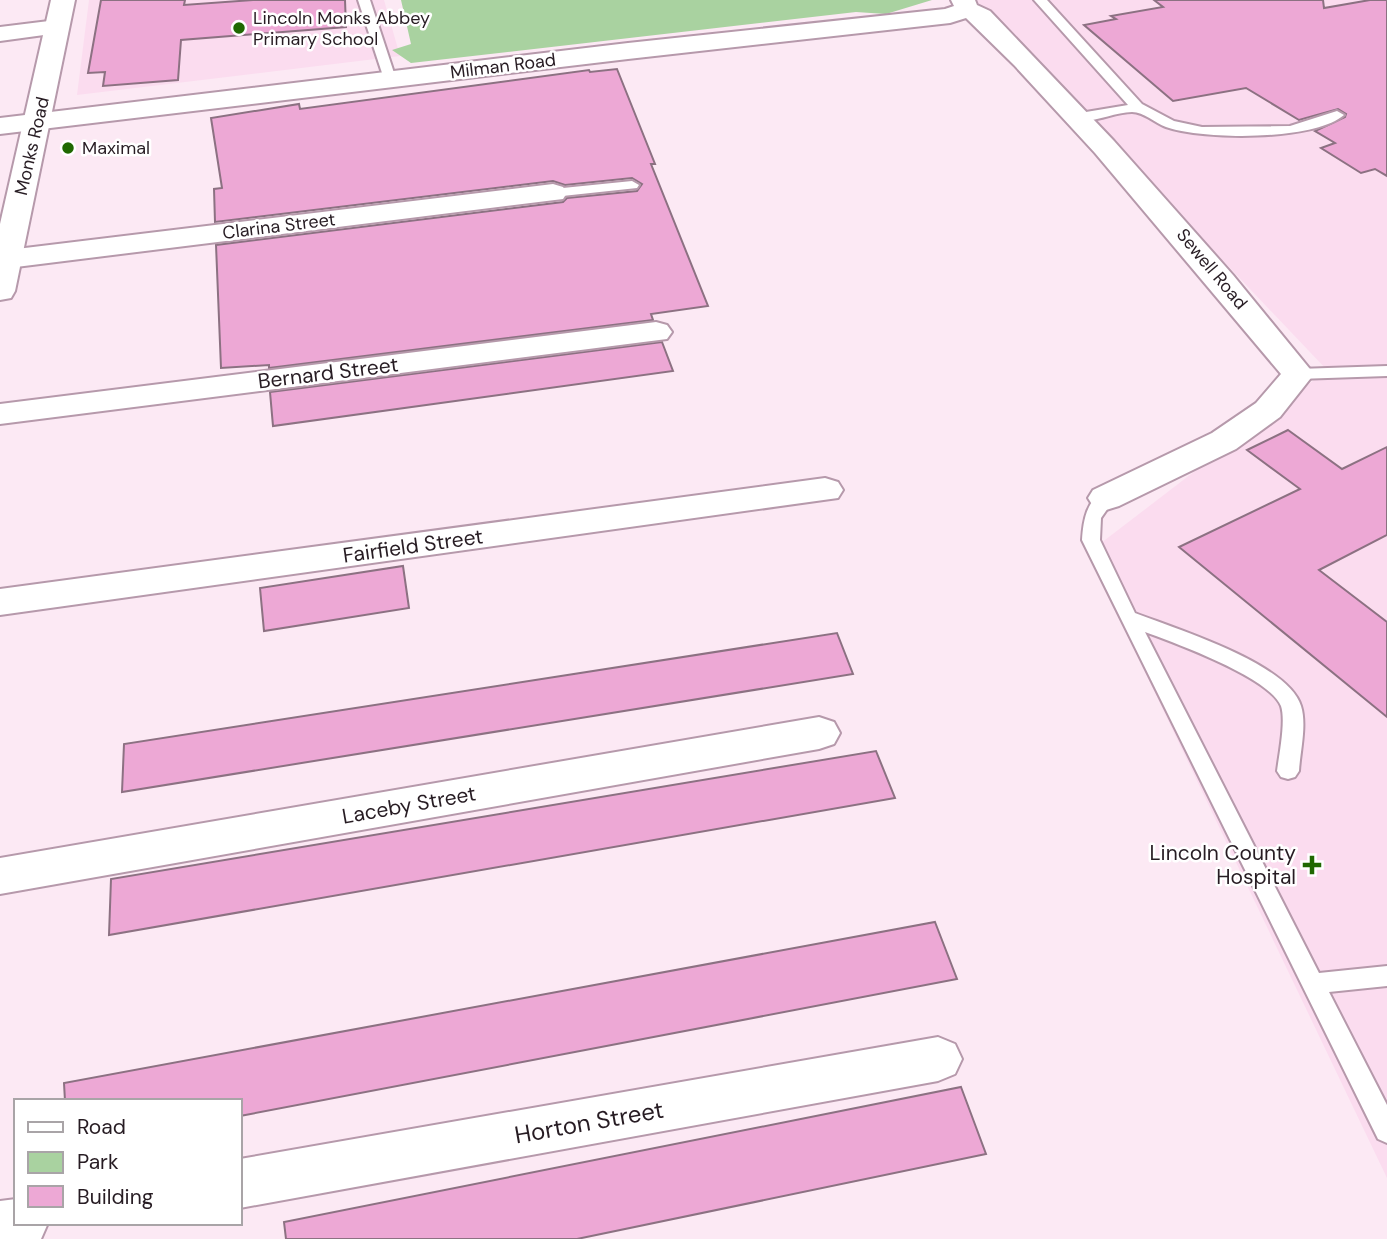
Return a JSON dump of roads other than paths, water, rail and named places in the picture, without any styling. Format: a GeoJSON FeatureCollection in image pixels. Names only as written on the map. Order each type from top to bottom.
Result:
{"type":"FeatureCollection","features":[{"type":"Feature","properties":{"kind":"street","name":"Monks Road"},"geometry":{"type":"LineString","coordinates":[[0,291],[3,259],[38,121],[63,0]]}},
{"type":"Feature","properties":{"kind":"street","name":"Milman Road"},"geometry":{"type":"LineString","coordinates":[[0,126],[950,16],[965,5]]}},
{"type":"Feature","properties":{"kind":"street","name":"Sewell Road"},"geometry":{"type":"LineString","coordinates":[[965,5],[981,16],[1079,117],[1199,252],[1298,374]]}},
{"type":"Feature","properties":{"kind":"street"},"geometry":{"type":"LineString","coordinates":[[0,34],[57,27]]}},
{"type":"Feature","properties":{"kind":"street","name":"Clarina Street"},"geometry":{"type":"LineString","coordinates":[[3,259],[553,193]]}},
{"type":"Feature","properties":{"kind":"street","name":"Bernard Street"},"geometry":{"type":"LineString","coordinates":[[0,414],[656,332]]}},
{"type":"Feature","properties":{"kind":"street"},"geometry":{"type":"LineString","coordinates":[[1107,498],[1224,441],[1268,410],[1298,374]]}},
{"type":"Feature","properties":{"kind":"street","name":"Fairfield Street"},"geometry":{"type":"LineString","coordinates":[[0,602],[825,490]]}},
{"type":"Feature","properties":{"kind":"street","name":"Laceby Street"},"geometry":{"type":"LineString","coordinates":[[0,876],[819,733]]}},
{"type":"Feature","properties":{"kind":"street","name":"Horton Street"},"geometry":{"type":"LineString","coordinates":[[242,1184],[937,1059]]}},
{"type":"Feature","properties":{"kind":"lane"},"geometry":{"type":"LineString","coordinates":[[363,0],[390,79]]}},
{"type":"Feature","properties":{"kind":"lane"},"geometry":{"type":"LineString","coordinates":[[1040,0],[1137,107],[1170,124],[1202,131],[1291,130],[1337,115]]}},
{"type":"Feature","properties":{"kind":"lane"},"geometry":{"type":"LineString","coordinates":[[1079,117],[1137,107]]}},
{"type":"Feature","properties":{"kind":"lane"},"geometry":{"type":"LineString","coordinates":[[553,193],[632,185]]}},
{"type":"Feature","properties":{"kind":"lane"},"geometry":{"type":"LineString","coordinates":[[1298,374],[1387,371]]}},
{"type":"Feature","properties":{"kind":"lane"},"geometry":{"type":"LineString","coordinates":[[1107,498],[1092,517],[1091,540],[1311,984],[1387,1131]]}},
{"type":"Feature","properties":{"kind":"lane"},"geometry":{"type":"LineString","coordinates":[[1128,618],[1241,664],[1280,689],[1291,706],[1288,771]]}},
{"type":"Feature","properties":{"kind":"lane"},"geometry":{"type":"LineString","coordinates":[[1311,984],[1387,976]]}},
{"type":"Feature","properties":{"kind":"place","name":"Lincoln Monks Abbey Primary School"},"geometry":{"type":"Point","coordinates":[239,28]}},
{"type":"Feature","properties":{"kind":"place","name":"Maximal"},"geometry":{"type":"Point","coordinates":[68,148]}},
{"type":"Feature","properties":{"kind":"place","name":"Lincoln County Hospital"},"geometry":{"type":"Point","coordinates":[1312,865]}}]}
